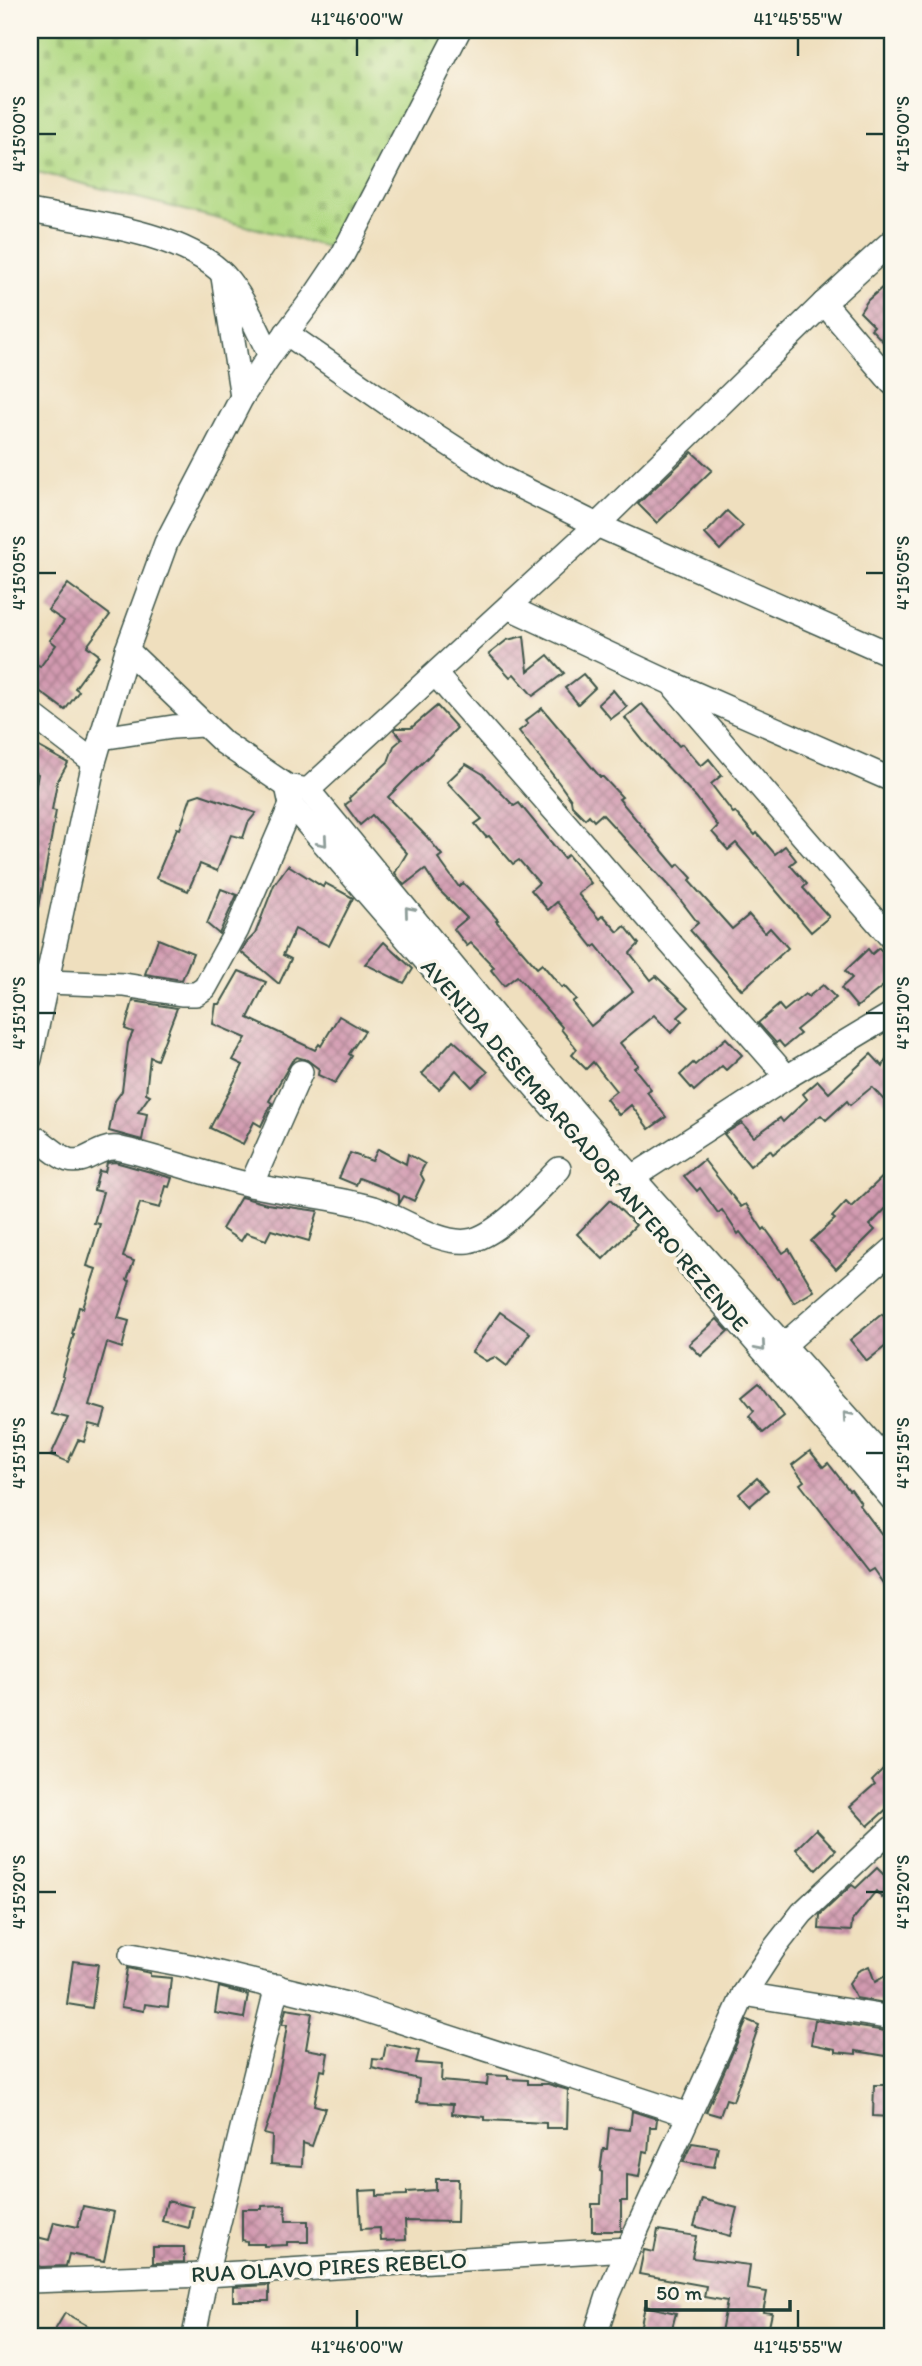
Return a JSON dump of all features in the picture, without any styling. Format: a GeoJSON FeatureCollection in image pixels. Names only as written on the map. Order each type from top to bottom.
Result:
{"type":"FeatureCollection","features":[{"type":"Feature","properties":{"kind":"street"},"geometry":{"type":"LineString","coordinates":[[30,1059],[39,979],[94,762],[127,650],[166,543],[242,397],[343,254],[459,30]]}},
{"type":"Feature","properties":{"kind":"street"},"geometry":{"type":"LineString","coordinates":[[30,211],[159,239],[202,259],[223,274],[241,298],[270,355]]}},
{"type":"Feature","properties":{"kind":"street"},"geometry":{"type":"LineString","coordinates":[[39,979],[124,985],[181,994],[196,994],[205,988],[211,982],[237,930],[295,794],[436,675],[597,525],[824,303],[892,241]]}},
{"type":"Feature","properties":{"kind":"street"},"geometry":{"type":"LineString","coordinates":[[223,274],[242,397]]}},
{"type":"Feature","properties":{"kind":"street"},"geometry":{"type":"LineString","coordinates":[[824,303],[892,383]]}},
{"type":"Feature","properties":{"kind":"street"},"geometry":{"type":"LineString","coordinates":[[286,333],[491,472],[597,525],[892,655]]}},
{"type":"Feature","properties":{"kind":"street"},"geometry":{"type":"LineString","coordinates":[[508,607],[671,683],[892,780]]}},
{"type":"Feature","properties":{"kind":"street","name":"AVENIDA DESEMBARGADOR ANTERO REZENDE"},"geometry":{"type":"LineString","coordinates":[[127,650],[224,743],[295,794],[658,1217],[860,1446],[892,1467]]}},
{"type":"Feature","properties":{"kind":"street"},"geometry":{"type":"LineString","coordinates":[[436,675],[787,1077]]}},
{"type":"Feature","properties":{"kind":"street"},"geometry":{"type":"LineString","coordinates":[[671,683],[892,939]]}},
{"type":"Feature","properties":{"kind":"street"},"geometry":{"type":"LineString","coordinates":[[30,713],[94,762]]}},
{"type":"Feature","properties":{"kind":"street"},"geometry":{"type":"LineString","coordinates":[[101,738],[204,725]]}},
{"type":"Feature","properties":{"kind":"street","name":"AVENIDA DESEMBARGADOR ANTERO REZENDE"},"geometry":{"type":"LineString","coordinates":[[428,949],[633,1177],[658,1217]]}},
{"type":"Feature","properties":{"kind":"street"},"geometry":{"type":"LineString","coordinates":[[633,1177],[787,1077],[892,1014]]}},
{"type":"Feature","properties":{"kind":"street"},"geometry":{"type":"LineString","coordinates":[[251,1185],[301,1072]]}},
{"type":"Feature","properties":{"kind":"street"},"geometry":{"type":"LineString","coordinates":[[30,1135],[40,1139],[66,1160],[83,1160],[99,1149],[117,1147],[251,1185],[352,1203],[401,1219],[440,1237],[467,1242],[480,1238],[504,1221],[559,1169]]}},
{"type":"Feature","properties":{"kind":"street"},"geometry":{"type":"LineString","coordinates":[[785,1344],[892,1250]]}},
{"type":"Feature","properties":{"kind":"street","name":"AVENIDA DESEMBARGADOR ANTERO REZENDE"},"geometry":{"type":"LineString","coordinates":[[703,1268],[785,1344],[860,1446],[892,1499]]}},
{"type":"Feature","properties":{"kind":"street"},"geometry":{"type":"LineString","coordinates":[[595,2336],[628,2249],[744,1994],[802,1913],[892,1828]]}},
{"type":"Feature","properties":{"kind":"street"},"geometry":{"type":"LineString","coordinates":[[131,1955],[277,1986],[350,2005],[689,2115]]}},
{"type":"Feature","properties":{"kind":"street"},"geometry":{"type":"LineString","coordinates":[[194,2336],[206,2275],[277,1986]]}},
{"type":"Feature","properties":{"kind":"street"},"geometry":{"type":"LineString","coordinates":[[744,1994],[892,2018]]}},
{"type":"Feature","properties":{"kind":"street","name":"RUA OLAVO PIRES REBELO"},"geometry":{"type":"LineString","coordinates":[[30,2281],[206,2275],[628,2249]]}},
{"type":"Feature","properties":{"kind":"green space"},"geometry":{"type":"Polygon","coordinates":[[[30,30],[453,30],[339,250],[30,170],[30,30]]]}},
{"type":"Feature","properties":{"kind":"building"},"geometry":{"type":"Polygon","coordinates":[[[892,279],[892,351],[871,329],[874,326],[860,312],[868,300],[892,279]]]}},
{"type":"Feature","properties":{"kind":"building"},"geometry":{"type":"Polygon","coordinates":[[[692,452],[712,470],[657,523],[638,504],[692,452]]]}},
{"type":"Feature","properties":{"kind":"building"},"geometry":{"type":"Polygon","coordinates":[[[727,511],[743,526],[720,550],[705,534],[727,511]]]}},
{"type":"Feature","properties":{"kind":"building"},"geometry":{"type":"Polygon","coordinates":[[[68,584],[110,615],[87,646],[99,655],[75,688],[79,691],[65,710],[30,684],[30,662],[40,667],[56,645],[50,640],[64,621],[48,610],[68,584]]]}},
{"type":"Feature","properties":{"kind":"building"},"geometry":{"type":"Polygon","coordinates":[[[524,636],[528,671],[548,655],[564,673],[533,696],[514,674],[510,677],[489,654],[507,640],[524,636]]]}},
{"type":"Feature","properties":{"kind":"building"},"geometry":{"type":"Polygon","coordinates":[[[583,674],[595,688],[578,704],[565,688],[583,674]]]}},
{"type":"Feature","properties":{"kind":"building"},"geometry":{"type":"Polygon","coordinates":[[[613,690],[627,707],[611,719],[598,704],[613,690]]]}},
{"type":"Feature","properties":{"kind":"building"},"geometry":{"type":"Polygon","coordinates":[[[642,704],[679,746],[682,744],[701,766],[709,759],[722,775],[711,784],[733,813],[735,812],[755,835],[757,833],[775,854],[785,846],[796,860],[790,865],[807,884],[803,888],[829,917],[811,932],[736,843],[728,850],[712,832],[718,826],[696,797],[625,718],[642,704]]]}},
{"type":"Feature","properties":{"kind":"building"},"geometry":{"type":"Polygon","coordinates":[[[437,706],[457,728],[388,797],[442,855],[438,858],[459,887],[463,883],[498,920],[496,921],[537,968],[542,964],[562,988],[564,986],[576,999],[572,1002],[591,1026],[633,991],[557,902],[548,910],[531,890],[539,883],[519,860],[513,864],[475,824],[482,819],[447,782],[466,764],[483,774],[514,806],[519,803],[564,858],[568,855],[591,883],[578,894],[599,919],[603,915],[618,932],[625,926],[639,944],[630,953],[651,980],[656,976],[689,1007],[678,1017],[682,1021],[671,1033],[654,1015],[620,1043],[638,1065],[634,1068],[651,1089],[647,1092],[666,1117],[649,1129],[631,1105],[619,1115],[606,1099],[616,1091],[593,1062],[586,1069],[572,1055],[577,1049],[562,1027],[517,976],[504,986],[491,970],[494,967],[471,943],[467,946],[454,929],[467,918],[439,890],[425,869],[404,885],[395,873],[407,853],[372,815],[360,825],[345,805],[350,801],[349,798],[388,762],[394,746],[402,739],[394,730],[411,728],[437,706]]]}},
{"type":"Feature","properties":{"kind":"building"},"geometry":{"type":"Polygon","coordinates":[[[542,708],[600,777],[622,797],[619,799],[676,867],[679,864],[692,878],[689,881],[732,929],[749,915],[765,933],[770,928],[788,948],[742,990],[690,930],[698,923],[675,893],[602,814],[594,821],[589,815],[585,819],[572,806],[559,783],[519,731],[528,724],[525,721],[542,708]]]}},
{"type":"Feature","properties":{"kind":"building"},"geometry":{"type":"Polygon","coordinates":[[[30,742],[68,763],[57,782],[52,810],[56,811],[39,907],[30,907],[30,807],[38,774],[30,770],[30,742]]]}},
{"type":"Feature","properties":{"kind":"building"},"geometry":{"type":"Polygon","coordinates":[[[200,794],[256,813],[248,823],[243,838],[231,835],[217,871],[200,864],[188,891],[156,878],[177,828],[180,829],[191,797],[200,794]]]}},
{"type":"Feature","properties":{"kind":"building"},"geometry":{"type":"Polygon","coordinates":[[[288,865],[323,887],[325,883],[353,898],[329,946],[295,929],[283,955],[291,959],[279,984],[241,952],[255,934],[274,885],[288,865]]]}},
{"type":"Feature","properties":{"kind":"building"},"geometry":{"type":"Polygon","coordinates":[[[221,889],[237,895],[219,934],[207,924],[221,889]]]}},
{"type":"Feature","properties":{"kind":"building"},"geometry":{"type":"Polygon","coordinates":[[[158,939],[193,953],[182,980],[145,974],[158,939]]]}},
{"type":"Feature","properties":{"kind":"building"},"geometry":{"type":"Polygon","coordinates":[[[384,942],[413,969],[404,983],[365,964],[384,942]]]}},
{"type":"Feature","properties":{"kind":"building"},"geometry":{"type":"Polygon","coordinates":[[[879,948],[892,961],[892,979],[857,1007],[841,988],[852,978],[845,971],[868,949],[872,954],[879,948]]]}},
{"type":"Feature","properties":{"kind":"building"},"geometry":{"type":"Polygon","coordinates":[[[239,971],[266,982],[248,1018],[315,1050],[319,1044],[321,1046],[339,1016],[365,1031],[349,1054],[352,1056],[335,1083],[318,1075],[319,1069],[307,1060],[297,1057],[292,1061],[269,1101],[272,1103],[261,1126],[254,1122],[243,1144],[210,1128],[243,1065],[233,1060],[246,1038],[213,1024],[216,1004],[220,1004],[239,971]]]}},
{"type":"Feature","properties":{"kind":"building"},"geometry":{"type":"Polygon","coordinates":[[[823,985],[836,998],[796,1030],[800,1034],[784,1047],[779,1041],[776,1043],[758,1023],[779,1005],[784,1011],[805,994],[808,997],[823,985]]]}},
{"type":"Feature","properties":{"kind":"building"},"geometry":{"type":"Polygon","coordinates":[[[133,1001],[177,1008],[157,1060],[150,1057],[146,1093],[150,1095],[138,1112],[147,1114],[142,1140],[109,1131],[115,1101],[122,1091],[128,1043],[133,1032],[125,1029],[133,1001]]]}},
{"type":"Feature","properties":{"kind":"building"},"geometry":{"type":"Polygon","coordinates":[[[726,1038],[742,1055],[726,1070],[722,1066],[694,1091],[680,1075],[726,1038]]]}},
{"type":"Feature","properties":{"kind":"building"},"geometry":{"type":"Polygon","coordinates":[[[453,1040],[488,1072],[472,1087],[456,1070],[439,1089],[422,1074],[453,1040]]]}},
{"type":"Feature","properties":{"kind":"building"},"geometry":{"type":"Polygon","coordinates":[[[892,1045],[892,1109],[872,1087],[850,1105],[847,1101],[826,1120],[821,1115],[773,1154],[770,1150],[750,1166],[724,1134],[742,1123],[754,1137],[780,1118],[783,1122],[807,1099],[803,1094],[818,1081],[829,1093],[871,1054],[883,1067],[892,1045]]]}},
{"type":"Feature","properties":{"kind":"building"},"geometry":{"type":"Polygon","coordinates":[[[378,1149],[406,1164],[408,1154],[425,1164],[420,1173],[424,1180],[414,1201],[404,1196],[399,1204],[399,1195],[385,1188],[359,1178],[356,1185],[339,1178],[350,1153],[372,1161],[378,1149]]]}},
{"type":"Feature","properties":{"kind":"building"},"geometry":{"type":"Polygon","coordinates":[[[704,1160],[741,1207],[746,1204],[763,1230],[765,1228],[783,1253],[789,1249],[814,1291],[794,1303],[779,1278],[777,1279],[740,1232],[738,1234],[722,1210],[718,1213],[700,1188],[697,1191],[684,1176],[704,1160]]]}},
{"type":"Feature","properties":{"kind":"building"},"geometry":{"type":"Polygon","coordinates":[[[115,1162],[172,1178],[169,1187],[166,1186],[160,1208],[140,1203],[123,1257],[134,1261],[118,1318],[129,1321],[122,1348],[107,1343],[89,1405],[106,1410],[101,1427],[89,1424],[84,1442],[78,1440],[68,1462],[51,1455],[68,1418],[52,1414],[64,1376],[62,1375],[79,1307],[83,1308],[96,1269],[87,1266],[100,1224],[94,1223],[103,1192],[94,1190],[99,1171],[105,1172],[107,1163],[115,1162]]]}},
{"type":"Feature","properties":{"kind":"building"},"geometry":{"type":"Polygon","coordinates":[[[892,1168],[892,1202],[870,1225],[875,1230],[836,1269],[811,1241],[835,1219],[832,1217],[846,1202],[851,1207],[892,1168]]]}},
{"type":"Feature","properties":{"kind":"building"},"geometry":{"type":"Polygon","coordinates":[[[241,1197],[267,1204],[318,1211],[309,1241],[271,1230],[266,1240],[246,1233],[241,1241],[222,1229],[241,1197]]]}},
{"type":"Feature","properties":{"kind":"building"},"geometry":{"type":"Polygon","coordinates":[[[610,1200],[636,1225],[603,1259],[577,1234],[610,1200]]]}},
{"type":"Feature","properties":{"kind":"building"},"geometry":{"type":"Polygon","coordinates":[[[500,1312],[530,1333],[507,1366],[495,1357],[486,1361],[472,1352],[500,1312]]]}},
{"type":"Feature","properties":{"kind":"building"},"geometry":{"type":"Polygon","coordinates":[[[882,1314],[892,1326],[892,1341],[867,1361],[850,1340],[882,1314]]]}},
{"type":"Feature","properties":{"kind":"building"},"geometry":{"type":"Polygon","coordinates":[[[717,1319],[728,1331],[701,1356],[689,1344],[717,1319]]]}},
{"type":"Feature","properties":{"kind":"building"},"geometry":{"type":"Polygon","coordinates":[[[759,1382],[784,1416],[763,1433],[749,1416],[754,1411],[742,1396],[759,1382]]]}},
{"type":"Feature","properties":{"kind":"building"},"geometry":{"type":"Polygon","coordinates":[[[810,1451],[823,1467],[828,1463],[849,1490],[851,1489],[892,1548],[892,1596],[873,1569],[868,1572],[800,1484],[804,1481],[792,1465],[810,1451]]]}},
{"type":"Feature","properties":{"kind":"building"},"geometry":{"type":"Polygon","coordinates":[[[757,1478],[768,1490],[750,1506],[739,1494],[757,1478]]]}},
{"type":"Feature","properties":{"kind":"building"},"geometry":{"type":"Polygon","coordinates":[[[892,1760],[892,1804],[868,1826],[850,1806],[875,1784],[872,1780],[892,1760]]]}},
{"type":"Feature","properties":{"kind":"building"},"geometry":{"type":"Polygon","coordinates":[[[816,1829],[836,1850],[816,1870],[796,1849],[816,1829]]]}},
{"type":"Feature","properties":{"kind":"building"},"geometry":{"type":"Polygon","coordinates":[[[877,1868],[892,1883],[892,1888],[882,1898],[876,1891],[852,1921],[851,1931],[819,1929],[820,1915],[852,1885],[856,1888],[877,1868]]]}},
{"type":"Feature","properties":{"kind":"building"},"geometry":{"type":"Polygon","coordinates":[[[73,1961],[98,1964],[92,2008],[67,2004],[73,1961]]]}},
{"type":"Feature","properties":{"kind":"building"},"geometry":{"type":"Polygon","coordinates":[[[869,1966],[875,1982],[892,1972],[891,2004],[856,1998],[849,1984],[858,1971],[869,1966]]]}},
{"type":"Feature","properties":{"kind":"building"},"geometry":{"type":"Polygon","coordinates":[[[127,1968],[150,1973],[150,1976],[171,1978],[168,2007],[145,2004],[144,2011],[121,2007],[127,1968]]]}},
{"type":"Feature","properties":{"kind":"building"},"geometry":{"type":"Polygon","coordinates":[[[219,1987],[248,1995],[244,2018],[215,2013],[219,1987]]]}},
{"type":"Feature","properties":{"kind":"building"},"geometry":{"type":"Polygon","coordinates":[[[286,2009],[312,2013],[306,2049],[328,2053],[325,2071],[321,2070],[314,2105],[325,2108],[312,2146],[303,2143],[302,2166],[271,2164],[272,2136],[264,2134],[271,2114],[282,2057],[287,2025],[282,2025],[286,2009]]]}},
{"type":"Feature","properties":{"kind":"building"},"geometry":{"type":"Polygon","coordinates":[[[747,2020],[759,2025],[733,2101],[726,2099],[720,2116],[706,2112],[747,2020]]]}},
{"type":"Feature","properties":{"kind":"building"},"geometry":{"type":"Polygon","coordinates":[[[815,2020],[892,2032],[892,2057],[856,2051],[856,2054],[836,2052],[836,2049],[811,2044],[815,2020]]]}},
{"type":"Feature","properties":{"kind":"building"},"geometry":{"type":"Polygon","coordinates":[[[386,2044],[419,2051],[416,2063],[442,2065],[441,2081],[487,2085],[488,2075],[508,2076],[508,2079],[528,2080],[528,2084],[548,2084],[568,2090],[567,2128],[546,2128],[546,2123],[485,2120],[485,2117],[452,2114],[453,2104],[417,2102],[419,2079],[372,2068],[373,2059],[383,2060],[386,2044]]]}},
{"type":"Feature","properties":{"kind":"building"},"geometry":{"type":"Polygon","coordinates":[[[874,2085],[891,2085],[890,2117],[873,2116],[874,2085]]]}},
{"type":"Feature","properties":{"kind":"building"},"geometry":{"type":"Polygon","coordinates":[[[632,2111],[657,2119],[656,2127],[650,2127],[648,2152],[643,2151],[639,2177],[627,2175],[627,2201],[621,2201],[621,2231],[592,2231],[592,2204],[601,2204],[600,2171],[603,2149],[607,2149],[609,2128],[630,2130],[632,2111]]]}},
{"type":"Feature","properties":{"kind":"building"},"geometry":{"type":"Polygon","coordinates":[[[692,2143],[718,2147],[714,2167],[683,2162],[692,2143]]]}},
{"type":"Feature","properties":{"kind":"building"},"geometry":{"type":"Polygon","coordinates":[[[436,2179],[458,2179],[457,2222],[405,2221],[406,2240],[381,2241],[380,2228],[361,2229],[359,2191],[377,2190],[377,2196],[407,2195],[407,2192],[436,2190],[436,2179]]]}},
{"type":"Feature","properties":{"kind":"building"},"geometry":{"type":"Polygon","coordinates":[[[702,2199],[737,2208],[730,2236],[694,2226],[702,2199]]]}},
{"type":"Feature","properties":{"kind":"building"},"geometry":{"type":"Polygon","coordinates":[[[167,2201],[193,2207],[189,2228],[162,2221],[167,2201]]]}},
{"type":"Feature","properties":{"kind":"building"},"geometry":{"type":"Polygon","coordinates":[[[285,2205],[286,2221],[308,2221],[308,2242],[264,2246],[247,2244],[247,2241],[242,2240],[242,2209],[285,2205]]]}},
{"type":"Feature","properties":{"kind":"building"},"geometry":{"type":"Polygon","coordinates":[[[83,2206],[114,2212],[104,2261],[69,2254],[66,2266],[41,2267],[31,2264],[37,2237],[49,2240],[54,2222],[78,2227],[83,2206]]]}},
{"type":"Feature","properties":{"kind":"building"},"geometry":{"type":"Polygon","coordinates":[[[658,2230],[696,2236],[692,2258],[750,2265],[747,2289],[767,2292],[763,2312],[772,2313],[767,2336],[742,2336],[721,2332],[727,2301],[704,2297],[706,2286],[639,2274],[644,2250],[654,2252],[658,2230]]]}},
{"type":"Feature","properties":{"kind":"building"},"geometry":{"type":"Polygon","coordinates":[[[153,2247],[184,2247],[184,2262],[153,2263],[153,2247]]]}},
{"type":"Feature","properties":{"kind":"building"},"geometry":{"type":"Polygon","coordinates":[[[269,2285],[269,2301],[233,2301],[233,2287],[269,2285]]]}},
{"type":"Feature","properties":{"kind":"building"},"geometry":{"type":"Polygon","coordinates":[[[645,2306],[676,2313],[670,2336],[639,2334],[645,2306]]]}},
{"type":"Feature","properties":{"kind":"building"},"geometry":{"type":"Polygon","coordinates":[[[65,2313],[88,2326],[81,2336],[66,2336],[55,2330],[65,2313]]]}}]}
